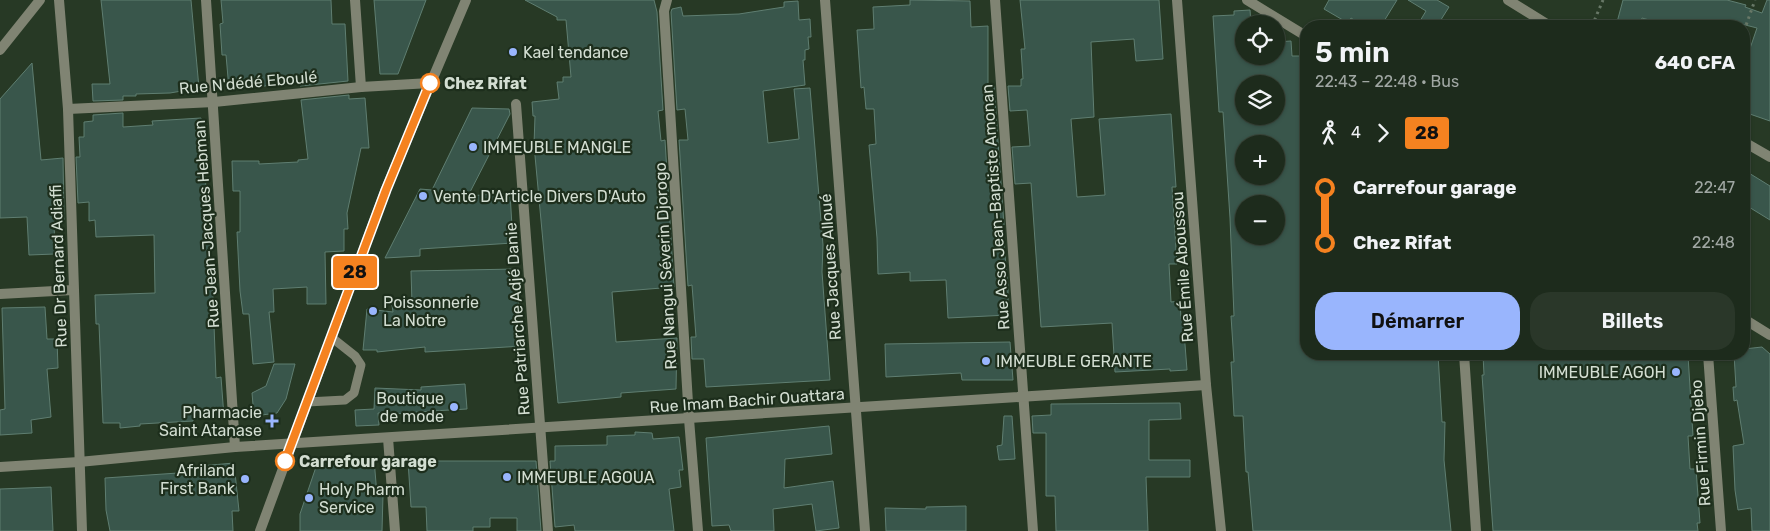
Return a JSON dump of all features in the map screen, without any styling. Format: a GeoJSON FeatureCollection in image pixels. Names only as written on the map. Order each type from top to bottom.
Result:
{"type":"FeatureCollection","features":[{"type":"Feature","properties":{"kind":"street"},"geometry":{"type":"LineString","coordinates":[[0,50],[40,0]]}},
{"type":"Feature","properties":{"kind":"street","name":"Rue Dr Bernard Adiaffi"},"geometry":{"type":"LineString","coordinates":[[59,0],[68,109],[82,531]]}},
{"type":"Feature","properties":{"kind":"street","name":"Rue Jean-Jacques Hebman"},"geometry":{"type":"LineString","coordinates":[[206,0],[235,447]]}},
{"type":"Feature","properties":{"kind":"street"},"geometry":{"type":"LineString","coordinates":[[355,0],[361,87]]}},
{"type":"Feature","properties":{"kind":"street"},"geometry":{"type":"LineString","coordinates":[[260,531],[386,190],[466,0]]}},
{"type":"Feature","properties":{"kind":"street","name":"Rue Nangui Séverin Djorogo"},"geometry":{"type":"LineString","coordinates":[[667,0],[665,21],[689,419],[698,531]]}},
{"type":"Feature","properties":{"kind":"street","name":"Rue Jacques Alloué"},"geometry":{"type":"LineString","coordinates":[[825,0],[865,531]]}},
{"type":"Feature","properties":{"kind":"street","name":"Rue Asso Jean-Baptiste Amonan"},"geometry":{"type":"LineString","coordinates":[[995,0],[1033,531]]}},
{"type":"Feature","properties":{"kind":"street","name":"Rue Émile Aboussou"},"geometry":{"type":"LineString","coordinates":[[1177,0],[1206,385],[1222,531]]}},
{"type":"Feature","properties":{"kind":"street"},"geometry":{"type":"LineString","coordinates":[[1247,0],[1300,32]]}},
{"type":"Feature","properties":{"kind":"street"},"geometry":{"type":"LineString","coordinates":[[1508,0],[1540,20]]}},
{"type":"Feature","properties":{"kind":"street","name":"Rue N'dédé Eboulé"},"geometry":{"type":"LineString","coordinates":[[68,109],[214,102],[361,87],[430,83]]}},
{"type":"Feature","properties":{"kind":"street","name":"Rue Patriarche Adjé Danie"},"geometry":{"type":"LineString","coordinates":[[516,104],[548,531]]}},
{"type":"Feature","properties":{"kind":"street"},"geometry":{"type":"LineString","coordinates":[[1750,145],[1770,157]]}},
{"type":"Feature","properties":{"kind":"street"},"geometry":{"type":"LineString","coordinates":[[0,294],[73,290]]}},
{"type":"Feature","properties":{"kind":"street"},"geometry":{"type":"LineString","coordinates":[[1750,323],[1770,335]]}},
{"type":"Feature","properties":{"kind":"street"},"geometry":{"type":"LineString","coordinates":[[1464,360],[1476,531]]}},
{"type":"Feature","properties":{"kind":"street","name":"Rue Firmin Djebo"},"geometry":{"type":"LineString","coordinates":[[1708,360],[1721,531]]}},
{"type":"Feature","properties":{"kind":"street","name":"Rue Imam Bachir Ouattara"},"geometry":{"type":"LineString","coordinates":[[0,467],[79,462],[235,447],[1206,385]]}},
{"type":"Feature","properties":{"kind":"street"},"geometry":{"type":"LineString","coordinates":[[388,438],[395,531]]}},
{"type":"Feature","properties":{"kind":"lane"},"geometry":{"type":"LineString","coordinates":[[307,402],[344,400],[354,393],[362,365],[355,356],[331,337]]}},
{"type":"Feature","properties":{"kind":"path"},"geometry":{"type":"LineString","coordinates":[[1595,20],[1603,0]]}},
{"type":"Feature","properties":{"kind":"path"},"geometry":{"type":"LineString","coordinates":[[1748,20],[1755,0]]}},
{"type":"Feature","properties":{"kind":"building"},"geometry":{"type":"Polygon","coordinates":[[[101,0],[191,0],[199,88],[170,93],[123,96],[123,100],[93,101],[92,84],[110,84],[101,0]]]}},
{"type":"Feature","properties":{"kind":"building"},"geometry":{"type":"Polygon","coordinates":[[[221,0],[331,0],[332,24],[345,24],[348,81],[300,86],[299,83],[229,89],[226,55],[222,55],[220,24],[223,23],[221,0]]]}},
{"type":"Feature","properties":{"kind":"building"},"geometry":{"type":"Polygon","coordinates":[[[374,0],[426,0],[398,74],[380,74],[374,0]]]}},
{"type":"Feature","properties":{"kind":"building"},"geometry":{"type":"Polygon","coordinates":[[[525,0],[654,0],[657,12],[663,110],[658,111],[661,141],[665,140],[674,287],[612,292],[616,342],[677,338],[676,389],[621,393],[621,397],[558,403],[534,145],[535,116],[533,116],[532,102],[559,99],[557,82],[563,82],[563,77],[571,77],[566,20],[557,20],[557,17],[525,0]]]}},
{"type":"Feature","properties":{"kind":"building"},"geometry":{"type":"Polygon","coordinates":[[[910,0],[970,1],[971,27],[988,26],[988,86],[994,86],[1004,225],[1002,225],[1008,285],[1008,315],[948,318],[946,280],[910,281],[910,272],[878,274],[877,238],[869,145],[876,144],[874,109],[866,109],[864,87],[861,88],[857,30],[874,29],[873,7],[910,5],[910,0]]]}},
{"type":"Feature","properties":{"kind":"building"},"geometry":{"type":"Polygon","coordinates":[[[1020,0],[1159,0],[1163,59],[1136,61],[1134,39],[1091,42],[1094,117],[1071,119],[1077,197],[1105,195],[1099,119],[1171,114],[1176,187],[1172,187],[1177,264],[1169,264],[1171,302],[1180,301],[1187,370],[1115,372],[1112,323],[1041,327],[1031,183],[1015,184],[1012,147],[1030,146],[1027,110],[1010,111],[1008,86],[1021,86],[1021,79],[1023,79],[1021,49],[1025,49],[1020,0]]]}},
{"type":"Feature","properties":{"kind":"building"},"geometry":{"type":"Polygon","coordinates":[[[1329,0],[1397,0],[1385,20],[1354,20],[1351,18],[1350,20],[1343,20],[1324,9],[1329,0]]]}},
{"type":"Feature","properties":{"kind":"building"},"geometry":{"type":"Polygon","coordinates":[[[1408,0],[1437,0],[1449,7],[1441,20],[1421,20],[1426,11],[1408,0]]]}},
{"type":"Feature","properties":{"kind":"building"},"geometry":{"type":"Polygon","coordinates":[[[1623,0],[1727,0],[1746,5],[1745,7],[1762,13],[1767,0],[1770,0],[1770,121],[1750,114],[1750,48],[1757,28],[1750,26],[1750,20],[1649,20],[1642,18],[1641,20],[1618,20],[1623,0]]]}},
{"type":"Feature","properties":{"kind":"building"},"geometry":{"type":"Polygon","coordinates":[[[798,1],[799,20],[810,19],[811,37],[808,37],[809,49],[805,50],[805,60],[803,60],[805,85],[763,91],[768,143],[799,139],[794,89],[810,88],[823,245],[822,272],[830,380],[706,387],[704,359],[692,359],[691,337],[696,337],[692,285],[688,286],[679,140],[688,140],[685,109],[677,110],[671,12],[672,9],[681,7],[683,16],[739,14],[784,7],[784,2],[798,1]]]}},
{"type":"Feature","properties":{"kind":"building"},"geometry":{"type":"Polygon","coordinates":[[[1250,10],[1250,15],[1235,15],[1235,65],[1285,65],[1285,41],[1291,41],[1292,56],[1300,56],[1300,360],[1438,360],[1442,422],[1445,422],[1444,460],[1451,531],[1253,531],[1248,472],[1246,472],[1243,416],[1234,416],[1231,362],[1234,362],[1231,316],[1234,316],[1230,218],[1223,112],[1219,112],[1213,16],[1234,15],[1234,11],[1250,10]]]}},
{"type":"Feature","properties":{"kind":"building"},"geometry":{"type":"Polygon","coordinates":[[[32,63],[41,160],[63,158],[64,220],[54,221],[55,254],[29,255],[27,217],[0,218],[0,99],[32,63]]]}},
{"type":"Feature","properties":{"kind":"building"},"geometry":{"type":"Polygon","coordinates":[[[349,95],[349,99],[365,98],[369,148],[361,148],[347,213],[348,229],[344,229],[344,251],[325,252],[326,304],[307,304],[307,287],[273,289],[274,312],[269,312],[274,362],[253,364],[249,314],[243,314],[240,291],[237,232],[240,232],[240,191],[233,191],[232,161],[259,161],[259,164],[298,162],[298,160],[308,159],[301,100],[349,95]]]}},
{"type":"Feature","properties":{"kind":"building"},"geometry":{"type":"Polygon","coordinates":[[[472,108],[509,109],[510,114],[468,196],[510,193],[513,243],[420,249],[420,256],[385,258],[420,189],[432,190],[472,108]]]}},
{"type":"Feature","properties":{"kind":"building"},"geometry":{"type":"Polygon","coordinates":[[[123,113],[123,127],[153,125],[152,121],[201,118],[212,272],[216,378],[221,377],[224,417],[193,418],[193,421],[140,424],[140,426],[120,428],[120,423],[103,423],[99,324],[96,324],[95,295],[155,293],[154,235],[96,237],[95,220],[89,221],[89,202],[78,203],[76,157],[80,157],[79,137],[84,137],[84,122],[93,121],[93,115],[123,113]]]}},
{"type":"Feature","properties":{"kind":"building"},"geometry":{"type":"Polygon","coordinates":[[[1750,174],[1770,186],[1770,220],[1750,208],[1750,174]]]}},
{"type":"Feature","properties":{"kind":"building"},"geometry":{"type":"Polygon","coordinates":[[[516,269],[516,297],[518,297],[523,346],[425,352],[425,347],[377,352],[377,350],[363,350],[367,309],[393,312],[392,305],[412,304],[411,271],[516,269]]]}},
{"type":"Feature","properties":{"kind":"building"},"geometry":{"type":"Polygon","coordinates":[[[45,307],[47,339],[57,339],[58,368],[47,369],[51,417],[31,420],[32,433],[0,435],[0,410],[5,409],[2,308],[45,307]]]}},
{"type":"Feature","properties":{"kind":"building"},"geometry":{"type":"Polygon","coordinates":[[[1010,342],[1013,380],[962,380],[961,373],[886,377],[885,344],[1010,342]]]}},
{"type":"Feature","properties":{"kind":"building"},"geometry":{"type":"Polygon","coordinates":[[[1762,347],[1770,354],[1770,531],[1752,531],[1751,508],[1738,510],[1735,490],[1733,446],[1744,444],[1737,400],[1734,401],[1733,387],[1736,387],[1734,360],[1750,360],[1750,348],[1762,347]]]}},
{"type":"Feature","properties":{"kind":"building"},"geometry":{"type":"Polygon","coordinates":[[[1483,360],[1688,360],[1693,436],[1688,436],[1690,469],[1696,469],[1700,523],[1697,523],[1698,531],[1493,531],[1482,375],[1484,375],[1483,360]]]}},
{"type":"Feature","properties":{"kind":"building"},"geometry":{"type":"Polygon","coordinates":[[[274,364],[295,364],[286,399],[277,413],[254,416],[252,393],[266,386],[274,364]]]}},
{"type":"Feature","properties":{"kind":"building"},"geometry":{"type":"Polygon","coordinates":[[[465,384],[467,409],[416,412],[416,414],[378,413],[379,425],[356,426],[355,410],[374,409],[375,388],[421,390],[421,387],[465,384]]]}},
{"type":"Feature","properties":{"kind":"building"},"geometry":{"type":"Polygon","coordinates":[[[1180,403],[1181,419],[1149,420],[1149,460],[1190,460],[1190,477],[1146,477],[1148,531],[1056,531],[1055,496],[1046,496],[1046,433],[1033,433],[1032,416],[1051,415],[1051,404],[1180,403]]]}},
{"type":"Feature","properties":{"kind":"building"},"geometry":{"type":"Polygon","coordinates":[[[1004,416],[1012,416],[1015,459],[999,460],[997,446],[1002,445],[1004,416]]]}},
{"type":"Feature","properties":{"kind":"building"},"geometry":{"type":"Polygon","coordinates":[[[829,426],[832,454],[785,459],[784,488],[833,481],[839,528],[816,531],[812,504],[773,509],[774,531],[731,531],[729,525],[712,526],[706,438],[829,426]]]}},
{"type":"Feature","properties":{"kind":"building"},"geometry":{"type":"Polygon","coordinates":[[[635,432],[652,433],[653,439],[679,437],[683,470],[679,470],[681,487],[669,489],[674,531],[575,531],[574,525],[555,527],[550,461],[555,461],[555,446],[607,445],[607,436],[635,435],[635,432]]]}},
{"type":"Feature","properties":{"kind":"building"},"geometry":{"type":"Polygon","coordinates":[[[374,459],[377,495],[383,495],[382,531],[300,531],[300,514],[317,464],[374,459]]]}},
{"type":"Feature","properties":{"kind":"building"},"geometry":{"type":"Polygon","coordinates":[[[408,461],[536,461],[541,531],[517,531],[517,518],[490,518],[490,527],[473,527],[473,531],[427,531],[426,507],[411,507],[408,461]]]}},
{"type":"Feature","properties":{"kind":"building"},"geometry":{"type":"Polygon","coordinates":[[[234,463],[239,511],[232,511],[233,531],[110,531],[106,510],[105,478],[178,473],[178,468],[234,463]]]}},
{"type":"Feature","properties":{"kind":"building"},"geometry":{"type":"Polygon","coordinates":[[[51,487],[53,531],[0,531],[0,489],[51,487]]]}},
{"type":"Feature","properties":{"kind":"building"},"geometry":{"type":"Polygon","coordinates":[[[966,506],[966,531],[886,531],[885,508],[926,509],[926,507],[966,506]]]}},
{"type":"Feature","properties":{"kind":"bus line","name":"28"},"geometry":{"type":"LineString","coordinates":[[285,461],[386,190],[430,83]]}},
{"type":"Feature","properties":{"kind":"place","name":"Kael tendance"},"geometry":{"type":"Point","coordinates":[513,52]}},
{"type":"Feature","properties":{"kind":"place","name":"Chez Rifat"},"geometry":{"type":"Point","coordinates":[430,83]}},
{"type":"Feature","properties":{"kind":"place","name":"IMMEUBLE MANGLE"},"geometry":{"type":"Point","coordinates":[473,147]}},
{"type":"Feature","properties":{"kind":"place","name":"Vente D'Article Divers D'Auto"},"geometry":{"type":"Point","coordinates":[423,196]}},
{"type":"Feature","properties":{"kind":"place","name":"Poissonnerie La Notre"},"geometry":{"type":"Point","coordinates":[373,311]}},
{"type":"Feature","properties":{"kind":"place","name":"IMMEUBLE GERANTE"},"geometry":{"type":"Point","coordinates":[986,361]}},
{"type":"Feature","properties":{"kind":"place","name":"IMMEUBLE AGOH"},"geometry":{"type":"Point","coordinates":[1676,372]}},
{"type":"Feature","properties":{"kind":"place","name":"Boutique de mode"},"geometry":{"type":"Point","coordinates":[454,407]}},
{"type":"Feature","properties":{"kind":"place","name":"Pharmacie Saint Atanase"},"geometry":{"type":"Point","coordinates":[272,421]}},
{"type":"Feature","properties":{"kind":"place","name":"Carrefour garage"},"geometry":{"type":"Point","coordinates":[285,461]}},
{"type":"Feature","properties":{"kind":"place","name":"IMMEUBLE AGOUA"},"geometry":{"type":"Point","coordinates":[507,477]}},
{"type":"Feature","properties":{"kind":"place","name":"Afriland First Bank"},"geometry":{"type":"Point","coordinates":[245,479]}},
{"type":"Feature","properties":{"kind":"place","name":"Holy Pharm Service"},"geometry":{"type":"Point","coordinates":[309,498]}}]}
